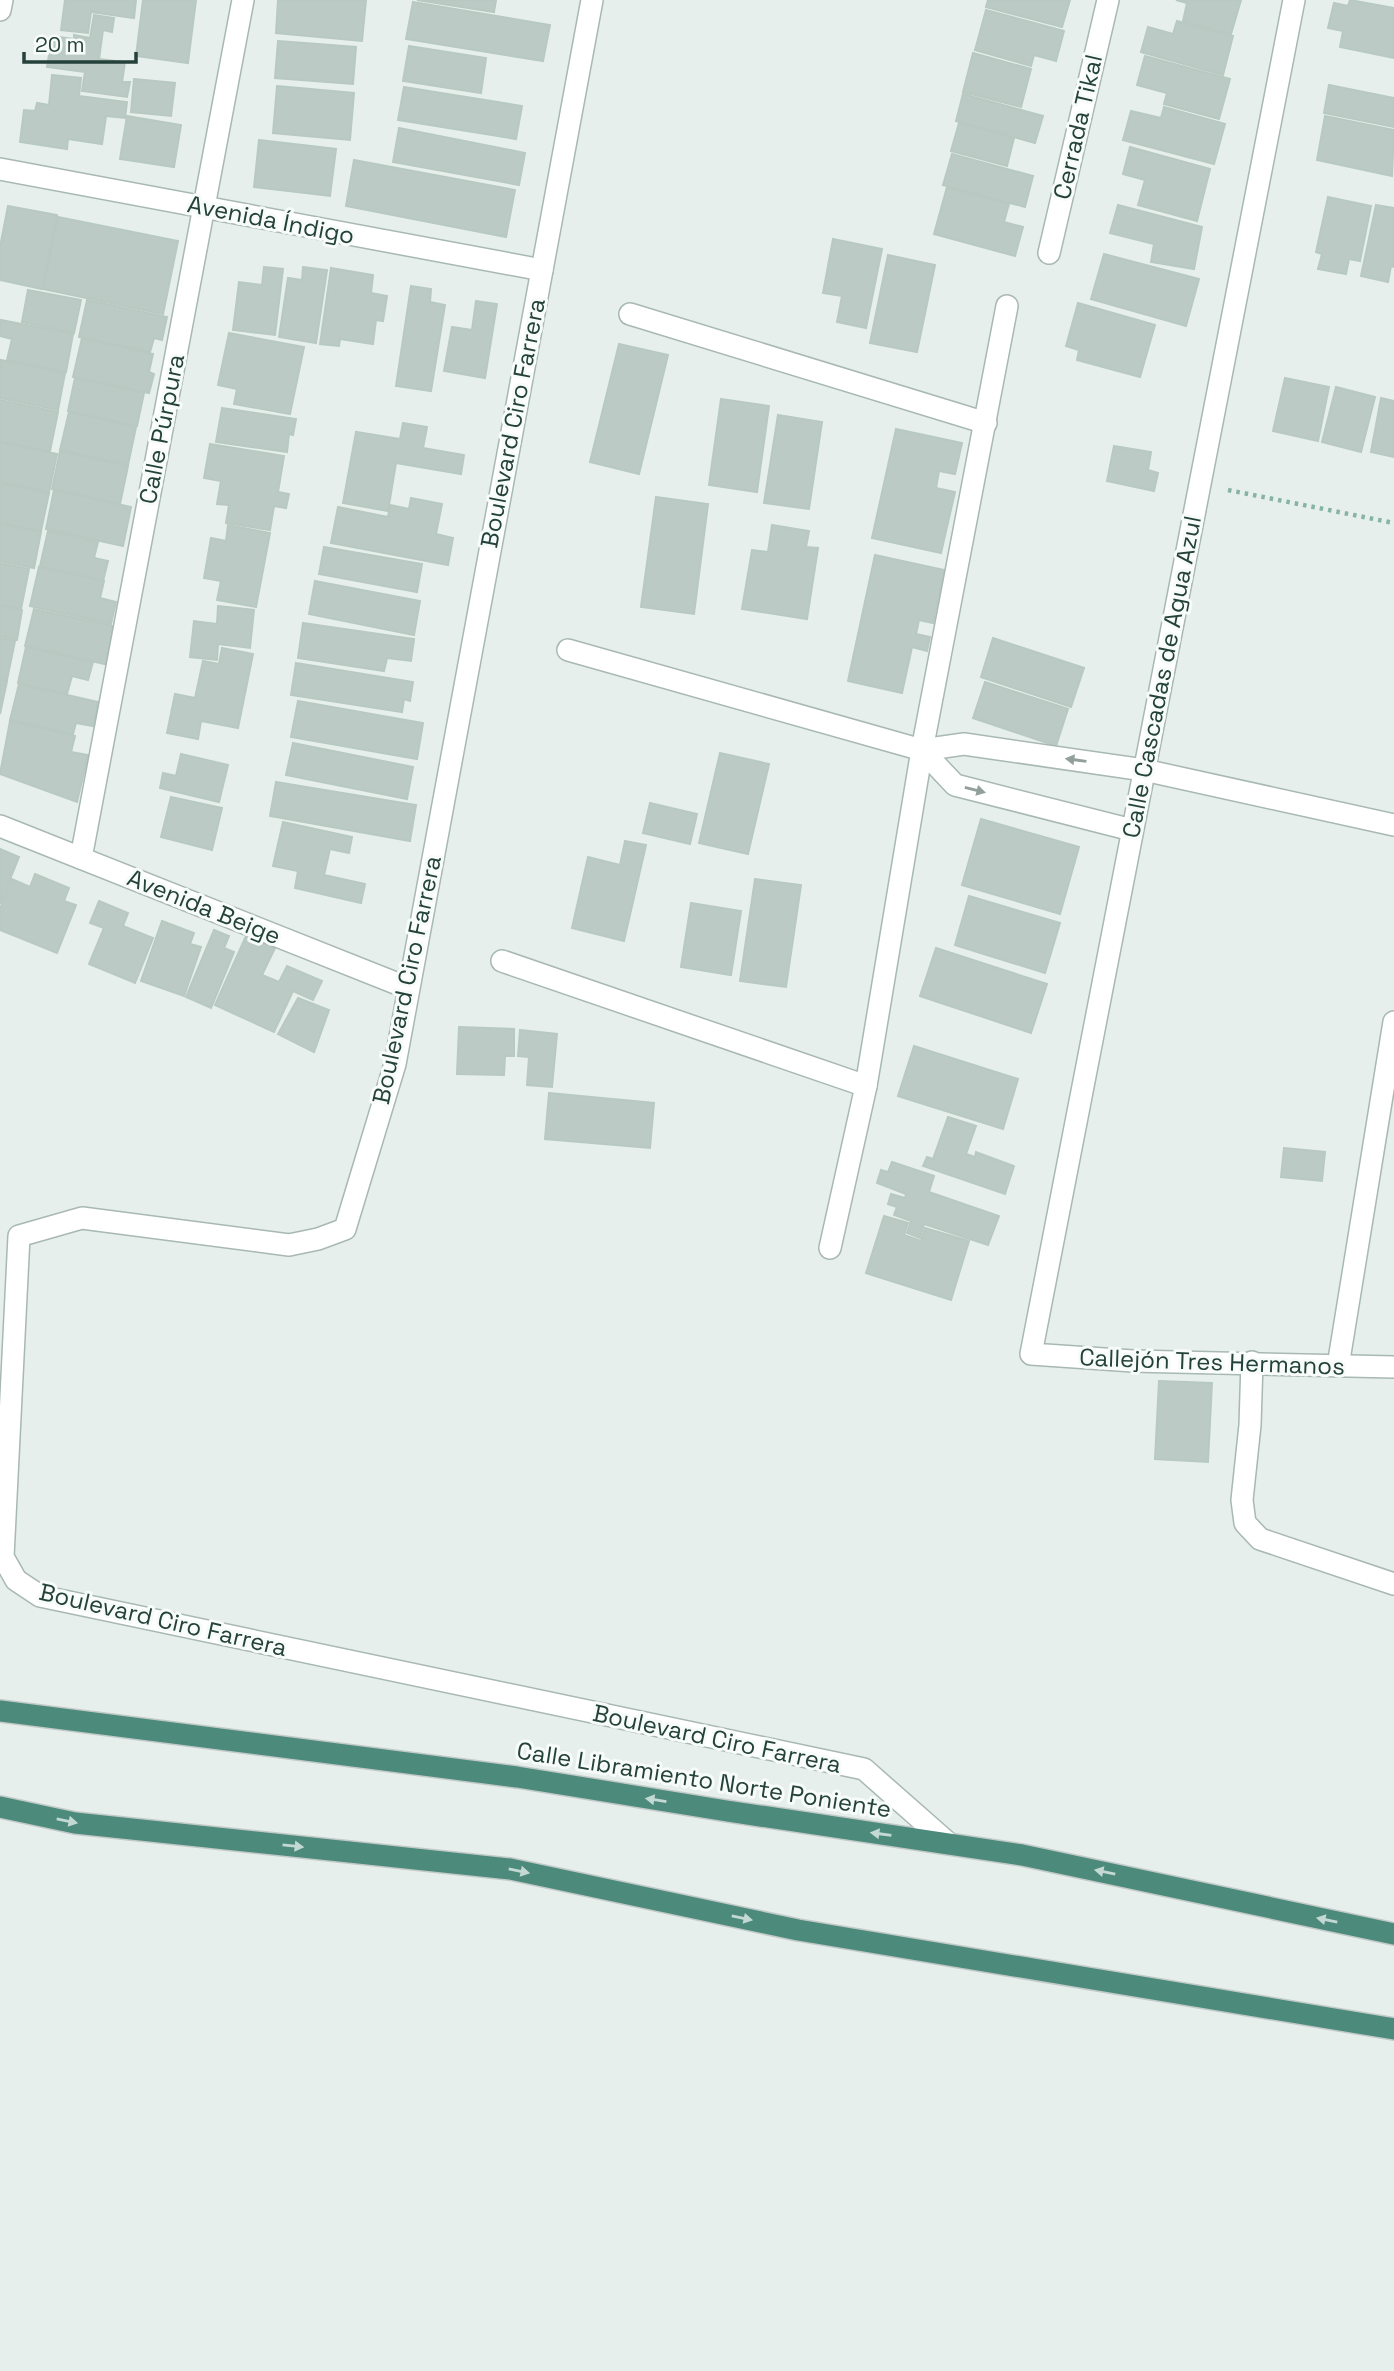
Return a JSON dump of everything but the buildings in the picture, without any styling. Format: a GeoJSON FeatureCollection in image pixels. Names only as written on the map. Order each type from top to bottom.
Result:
{"type":"FeatureCollection","features":[{"type":"Feature","properties":{"kind":"highway","name":"Calle Libramiento Norte Poniente"},"geometry":{"type":"LineString","coordinates":[[0,1711],[517,1777],[1022,1854],[1394,1934]]}},
{"type":"Feature","properties":{"kind":"highway"},"geometry":{"type":"LineString","coordinates":[[0,1807],[75,1823],[510,1869],[798,1930],[1394,2029]]}},
{"type":"Feature","properties":{"kind":"street"},"geometry":{"type":"LineString","coordinates":[[0,9],[2,0]]}},
{"type":"Feature","properties":{"kind":"street","name":"Calle Púrpura"},"geometry":{"type":"LineString","coordinates":[[81,858],[243,0]]}},
{"type":"Feature","properties":{"kind":"street","name":"Boulevard Ciro Farrera"},"geometry":{"type":"LineString","coordinates":[[592,0],[395,1064],[345,1229],[318,1240],[289,1245],[82,1218],[19,1236],[3,1557],[16,1580],[40,1597],[864,1769],[948,1843]]}},
{"type":"Feature","properties":{"kind":"street","name":"Cerrada Tikal"},"geometry":{"type":"LineString","coordinates":[[1049,253],[1108,0]]}},
{"type":"Feature","properties":{"kind":"street","name":"Calle Cascadas de Agua Azul"},"geometry":{"type":"LineString","coordinates":[[1031,1354],[1294,0]]}},
{"type":"Feature","properties":{"kind":"street","name":"Avenida Índigo"},"geometry":{"type":"LineString","coordinates":[[0,169],[542,270]]}},
{"type":"Feature","properties":{"kind":"street"},"geometry":{"type":"LineString","coordinates":[[830,1248],[866,1086],[922,750],[1007,306]]}},
{"type":"Feature","properties":{"kind":"street"},"geometry":{"type":"LineString","coordinates":[[630,314],[986,423]]}},
{"type":"Feature","properties":{"kind":"street"},"geometry":{"type":"LineString","coordinates":[[568,650],[922,750],[964,744],[1144,770],[1394,825]]}},
{"type":"Feature","properties":{"kind":"street"},"geometry":{"type":"LineString","coordinates":[[922,750],[955,785],[1132,830]]}},
{"type":"Feature","properties":{"kind":"street","name":"Avenida Beige"},"geometry":{"type":"LineString","coordinates":[[0,826],[408,988]]}},
{"type":"Feature","properties":{"kind":"street"},"geometry":{"type":"LineString","coordinates":[[502,961],[866,1086]]}},
{"type":"Feature","properties":{"kind":"street"},"geometry":{"type":"LineString","coordinates":[[1338,1366],[1394,1022]]}},
{"type":"Feature","properties":{"kind":"street","name":"Callejón Tres Hermanos"},"geometry":{"type":"LineString","coordinates":[[1031,1354],[1133,1361],[1394,1367]]}},
{"type":"Feature","properties":{"kind":"street"},"geometry":{"type":"LineString","coordinates":[[1252,1362],[1250,1425],[1242,1500],[1245,1523],[1260,1539],[1394,1584]]}},
{"type":"Feature","properties":{"kind":"path"},"geometry":{"type":"LineString","coordinates":[[1199,485],[1394,523]]}}]}
